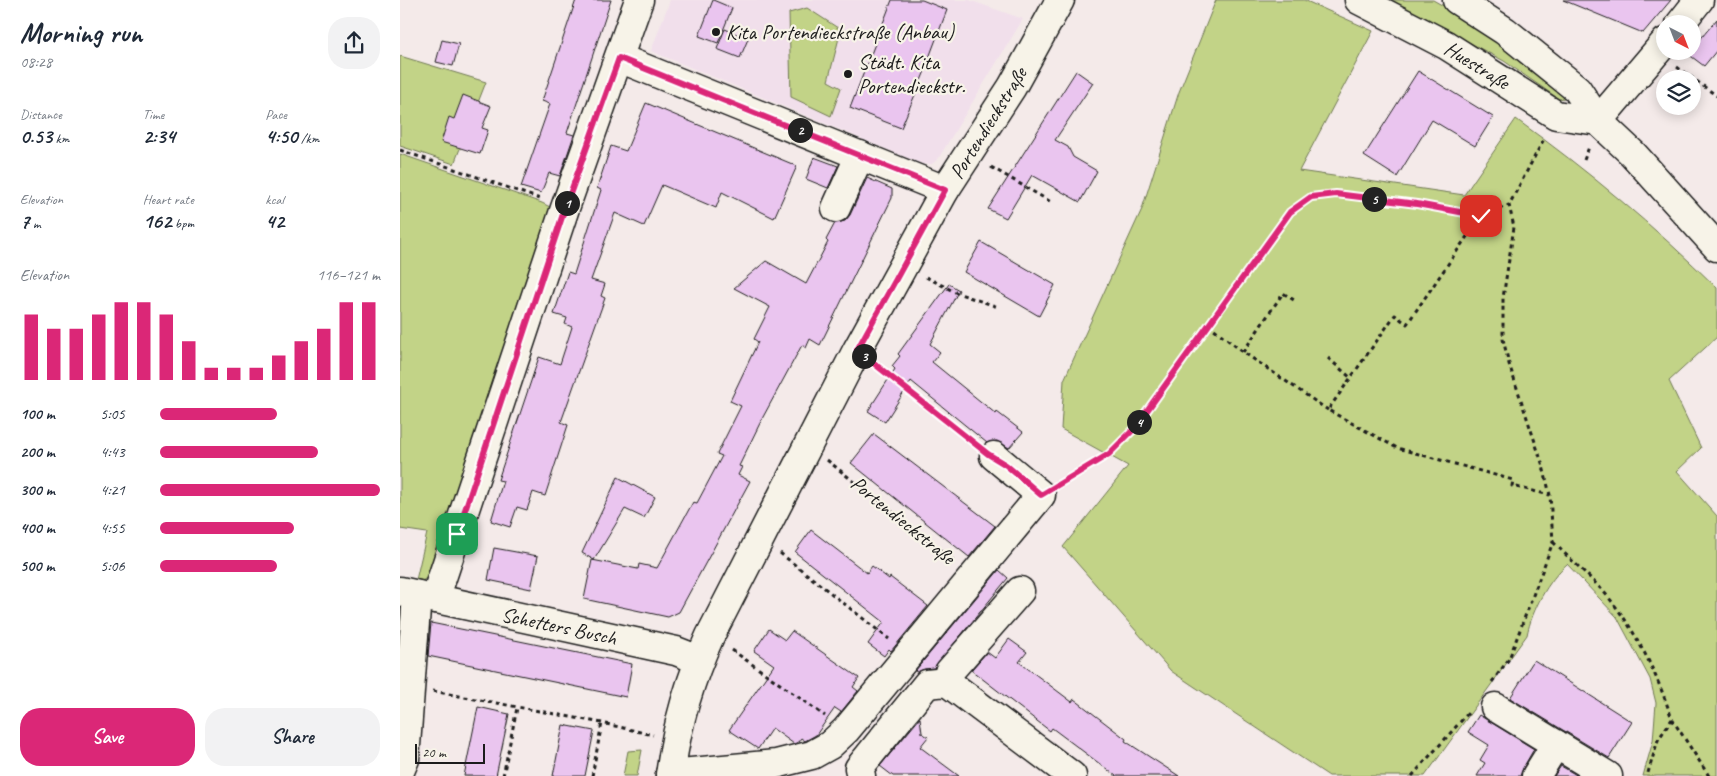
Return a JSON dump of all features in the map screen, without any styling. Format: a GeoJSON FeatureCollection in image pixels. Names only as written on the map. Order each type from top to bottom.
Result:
{"type":"FeatureCollection","features":[{"type":"Feature","properties":{"kind":"street"},"geometry":{"type":"LineString","coordinates":[[400,771],[405,759],[418,595],[565,208],[639,0]]}},
{"type":"Feature","properties":{"kind":"street","name":"Portendieckstraße"},"geometry":{"type":"LineString","coordinates":[[670,775],[675,740],[705,648],[760,536],[857,350],[945,190],[1012,87],[1060,0]]}},
{"type":"Feature","properties":{"kind":"street","name":"Huestraße"},"geometry":{"type":"LineString","coordinates":[[1359,0],[1446,45],[1556,115],[1598,121]]}},
{"type":"Feature","properties":{"kind":"street","name":"Huestraße"},"geometry":{"type":"LineString","coordinates":[[1458,0],[1505,31],[1577,89],[1598,121],[1632,154],[1717,247]]}},
{"type":"Feature","properties":{"kind":"street"},"geometry":{"type":"LineString","coordinates":[[1687,15],[1698,0]]}},
{"type":"Feature","properties":{"kind":"street"},"geometry":{"type":"LineString","coordinates":[[1598,121],[1656,53]]}},
{"type":"Feature","properties":{"kind":"street"},"geometry":{"type":"LineString","coordinates":[[619,58],[945,190]]}},
{"type":"Feature","properties":{"kind":"street"},"geometry":{"type":"LineString","coordinates":[[836,208],[860,155]]}},
{"type":"Feature","properties":{"kind":"street"},"geometry":{"type":"LineString","coordinates":[[670,775],[787,769],[830,746],[846,730],[1041,495],[994,456]]}},
{"type":"Feature","properties":{"kind":"street"},"geometry":{"type":"LineString","coordinates":[[947,682],[949,672],[1020,591]]}},
{"type":"Feature","properties":{"kind":"street","name":"Schetters Busch"},"geometry":{"type":"LineString","coordinates":[[418,595],[676,651],[705,648]]}},
{"type":"Feature","properties":{"kind":"street"},"geometry":{"type":"LineString","coordinates":[[861,776],[859,768],[926,684],[947,682],[1072,776]]}},
{"type":"Feature","properties":{"kind":"street"},"geometry":{"type":"LineString","coordinates":[[1495,707],[1608,776]]}},
{"type":"Feature","properties":{"kind":"street"},"geometry":{"type":"LineString","coordinates":[[1536,776],[1556,744]]}},
{"type":"Feature","properties":{"kind":"path"},"geometry":{"type":"LineString","coordinates":[[1679,69],[1717,96]]}},
{"type":"Feature","properties":{"kind":"path"},"geometry":{"type":"LineString","coordinates":[[1534,597],[1553,542],[1550,495],[1543,466],[1509,364],[1503,339],[1503,298],[1514,227],[1509,205],[1547,133]]}},
{"type":"Feature","properties":{"kind":"path"},"geometry":{"type":"LineString","coordinates":[[400,150],[565,208]]}},
{"type":"Feature","properties":{"kind":"path"},"geometry":{"type":"LineString","coordinates":[[968,154],[1050,202]]}},
{"type":"Feature","properties":{"kind":"path"},"geometry":{"type":"LineString","coordinates":[[1041,495],[1109,454],[1133,430],[1290,212],[1311,197],[1336,194],[1417,204],[1481,216],[1509,205]]}},
{"type":"Feature","properties":{"kind":"path"},"geometry":{"type":"LineString","coordinates":[[1328,410],[1395,315],[1407,324],[1481,216]]}},
{"type":"Feature","properties":{"kind":"path"},"geometry":{"type":"LineString","coordinates":[[904,265],[958,293],[998,307]]}},
{"type":"Feature","properties":{"kind":"path"},"geometry":{"type":"LineString","coordinates":[[1243,352],[1283,293],[1297,302]]}},
{"type":"Feature","properties":{"kind":"path"},"geometry":{"type":"LineString","coordinates":[[1208,324],[1243,352],[1328,410],[1397,448],[1513,480],[1512,486],[1550,495]]}},
{"type":"Feature","properties":{"kind":"path"},"geometry":{"type":"LineString","coordinates":[[857,350],[988,454],[994,456]]}},
{"type":"Feature","properties":{"kind":"path"},"geometry":{"type":"LineString","coordinates":[[1328,358],[1351,378]]}},
{"type":"Feature","properties":{"kind":"path","name":"Portendieckstraße"},"geometry":{"type":"LineString","coordinates":[[809,445],[973,577]]}},
{"type":"Feature","properties":{"kind":"path"},"geometry":{"type":"LineString","coordinates":[[760,536],[909,655]]}},
{"type":"Feature","properties":{"kind":"path"},"geometry":{"type":"LineString","coordinates":[[1553,542],[1604,592],[1631,629],[1661,686],[1672,719],[1709,776]]}},
{"type":"Feature","properties":{"kind":"path"},"geometry":{"type":"LineString","coordinates":[[705,648],[846,730]]}},
{"type":"Feature","properties":{"kind":"path"},"geometry":{"type":"LineString","coordinates":[[411,686],[602,723],[675,740]]}},
{"type":"Feature","properties":{"kind":"path"},"geometry":{"type":"LineString","coordinates":[[503,776],[517,708]]}},
{"type":"Feature","properties":{"kind":"path"},"geometry":{"type":"LineString","coordinates":[[1647,776],[1658,740],[1672,719]]}},
{"type":"Feature","properties":{"kind":"path"},"geometry":{"type":"LineString","coordinates":[[592,776],[602,723]]}},
{"type":"Feature","properties":{"kind":"shaded area","name":"Städt. Kita Portendieckstr."},"geometry":{"type":"Polygon","coordinates":[[[670,0],[969,0],[1023,19],[938,159],[932,164],[922,164],[651,51],[670,0]]]}},
{"type":"Feature","properties":{"kind":"green space"},"geometry":{"type":"Polygon","coordinates":[[[1216,0],[1304,0],[1373,31],[1299,171],[1464,195],[1516,119],[1620,199],[1717,288],[1717,337],[1669,381],[1701,448],[1677,471],[1717,516],[1717,776],[1643,776],[1653,741],[1656,703],[1650,679],[1617,617],[1567,564],[1547,587],[1529,625],[1527,635],[1425,776],[1329,776],[1171,671],[1063,547],[1128,466],[1061,429],[1064,380],[1142,209],[1179,92],[1216,0]]]}},
{"type":"Feature","properties":{"kind":"green space"},"geometry":{"type":"Polygon","coordinates":[[[1389,0],[1433,0],[1463,17],[1564,91],[1564,98],[1559,99],[1504,61],[1389,0]]]}},
{"type":"Feature","properties":{"kind":"green space"},"geometry":{"type":"Polygon","coordinates":[[[807,8],[841,30],[828,81],[841,88],[831,116],[791,97],[789,13],[807,8]]]}},
{"type":"Feature","properties":{"kind":"green space"},"geometry":{"type":"Polygon","coordinates":[[[400,56],[486,82],[454,164],[400,146],[400,56]]]}},
{"type":"Feature","properties":{"kind":"green space"},"geometry":{"type":"Polygon","coordinates":[[[400,154],[542,203],[550,207],[552,213],[428,577],[422,581],[416,580],[427,533],[400,529],[400,154]]]}},
{"type":"Feature","properties":{"kind":"green space"},"geometry":{"type":"Polygon","coordinates":[[[642,750],[637,776],[623,776],[628,751],[642,750]]]}},
{"type":"Feature","properties":{"kind":"building"},"geometry":{"type":"Polygon","coordinates":[[[576,0],[611,0],[567,133],[574,135],[560,176],[549,173],[541,193],[521,187],[550,104],[542,101],[576,0]]]}},
{"type":"Feature","properties":{"kind":"building"},"geometry":{"type":"Polygon","coordinates":[[[713,0],[732,8],[718,43],[699,36],[713,0]]]}},
{"type":"Feature","properties":{"kind":"building"},"geometry":{"type":"Polygon","coordinates":[[[892,0],[922,0],[947,10],[925,71],[901,128],[850,108],[892,0]]]}},
{"type":"Feature","properties":{"kind":"building"},"geometry":{"type":"Polygon","coordinates":[[[1563,0],[1671,0],[1658,15],[1656,15],[1656,18],[1643,33],[1563,0]]]}},
{"type":"Feature","properties":{"kind":"building"},"geometry":{"type":"Polygon","coordinates":[[[1717,19],[1717,50],[1704,66],[1696,60],[1701,60],[1701,38],[1717,19]]]}},
{"type":"Feature","properties":{"kind":"building"},"geometry":{"type":"Polygon","coordinates":[[[725,29],[748,39],[740,58],[717,49],[725,29]]]}},
{"type":"Feature","properties":{"kind":"building"},"geometry":{"type":"Polygon","coordinates":[[[442,40],[459,44],[453,66],[436,62],[442,40]]]}},
{"type":"Feature","properties":{"kind":"building"},"geometry":{"type":"Polygon","coordinates":[[[1076,71],[1093,83],[1055,140],[1068,147],[1073,157],[1097,171],[1080,202],[1032,175],[1006,218],[988,209],[1076,71]]]}},
{"type":"Feature","properties":{"kind":"building"},"geometry":{"type":"Polygon","coordinates":[[[1418,71],[1493,117],[1475,146],[1432,120],[1397,177],[1364,156],[1418,71]]]}},
{"type":"Feature","properties":{"kind":"building"},"geometry":{"type":"Polygon","coordinates":[[[463,95],[491,106],[482,128],[488,130],[480,154],[441,142],[449,117],[454,119],[463,95]]]}},
{"type":"Feature","properties":{"kind":"building"},"geometry":{"type":"Polygon","coordinates":[[[646,103],[797,166],[774,218],[722,192],[716,208],[662,185],[644,226],[615,213],[591,280],[605,284],[601,296],[605,298],[561,422],[568,425],[545,496],[533,492],[527,510],[517,507],[510,527],[491,521],[503,481],[498,480],[539,357],[560,364],[572,327],[565,324],[567,318],[554,314],[568,272],[574,274],[601,190],[597,188],[611,146],[626,151],[646,103]]]}},
{"type":"Feature","properties":{"kind":"building"},"geometry":{"type":"Polygon","coordinates":[[[814,157],[838,166],[828,188],[806,179],[814,157]]]}},
{"type":"Feature","properties":{"kind":"building"},"geometry":{"type":"Polygon","coordinates":[[[867,178],[892,189],[892,198],[820,345],[810,339],[806,348],[802,345],[763,417],[739,466],[742,467],[738,475],[750,481],[679,612],[668,617],[584,599],[592,560],[638,569],[639,564],[657,568],[693,502],[697,503],[722,456],[717,454],[741,406],[730,401],[758,342],[754,339],[770,307],[734,288],[766,261],[806,284],[828,242],[826,240],[835,223],[845,221],[850,215],[867,178]]]}},
{"type":"Feature","properties":{"kind":"building"},"geometry":{"type":"Polygon","coordinates":[[[981,242],[1055,285],[1039,316],[964,272],[981,242]]]}},
{"type":"Feature","properties":{"kind":"building"},"geometry":{"type":"Polygon","coordinates":[[[949,284],[959,290],[930,344],[940,352],[932,362],[996,414],[997,412],[1023,432],[1009,448],[997,441],[987,443],[911,381],[885,422],[868,411],[895,369],[892,366],[900,356],[898,354],[949,284]]]}},
{"type":"Feature","properties":{"kind":"building"},"geometry":{"type":"Polygon","coordinates":[[[874,434],[995,526],[969,557],[851,463],[874,434]]]}},
{"type":"Feature","properties":{"kind":"building"},"geometry":{"type":"Polygon","coordinates":[[[618,477],[655,497],[644,518],[625,509],[594,560],[582,553],[618,477]]]}},
{"type":"Feature","properties":{"kind":"building"},"geometry":{"type":"Polygon","coordinates":[[[811,530],[867,573],[872,566],[889,579],[890,577],[928,606],[891,651],[889,649],[884,656],[868,644],[884,622],[795,552],[811,530]]]}},
{"type":"Feature","properties":{"kind":"building"},"geometry":{"type":"Polygon","coordinates":[[[494,548],[538,556],[531,589],[488,580],[494,548]]]}},
{"type":"Feature","properties":{"kind":"building"},"geometry":{"type":"Polygon","coordinates":[[[999,570],[1008,578],[934,668],[915,671],[999,570]]]}},
{"type":"Feature","properties":{"kind":"building"},"geometry":{"type":"Polygon","coordinates":[[[431,623],[632,664],[626,697],[428,656],[431,623]]]}},
{"type":"Feature","properties":{"kind":"building"},"geometry":{"type":"Polygon","coordinates":[[[769,629],[785,640],[792,631],[859,678],[853,687],[858,691],[841,712],[835,708],[816,735],[805,741],[801,738],[794,744],[772,728],[758,749],[729,730],[774,665],[754,651],[769,629]]]}},
{"type":"Feature","properties":{"kind":"building"},"geometry":{"type":"Polygon","coordinates":[[[1009,639],[1027,652],[1019,662],[1072,702],[1074,699],[1126,739],[1125,741],[1179,776],[1116,776],[1052,728],[1050,731],[971,670],[987,652],[995,658],[1009,639]]]}},
{"type":"Feature","properties":{"kind":"building"},"geometry":{"type":"Polygon","coordinates":[[[1534,660],[1632,722],[1609,758],[1510,698],[1534,660]]]}},
{"type":"Feature","properties":{"kind":"building"},"geometry":{"type":"Polygon","coordinates":[[[478,707],[509,714],[496,776],[464,776],[478,707]]]}},
{"type":"Feature","properties":{"kind":"building"},"geometry":{"type":"Polygon","coordinates":[[[1479,715],[1534,749],[1520,776],[1477,776],[1485,763],[1480,760],[1489,745],[1468,732],[1479,715]]]}},
{"type":"Feature","properties":{"kind":"building"},"geometry":{"type":"Polygon","coordinates":[[[920,718],[922,733],[928,737],[920,747],[959,776],[893,776],[880,766],[920,718]]]}},
{"type":"Feature","properties":{"kind":"building"},"geometry":{"type":"Polygon","coordinates":[[[563,725],[594,731],[585,776],[553,776],[563,725]]]}},
{"type":"Feature","properties":{"kind":"building"},"geometry":{"type":"Polygon","coordinates":[[[1561,766],[1578,776],[1554,776],[1561,766]]]}},
{"type":"Feature","properties":{"kind":"place","name":"Kita Portendieckstraße (Anbau)"},"geometry":{"type":"Point","coordinates":[716,32]}},
{"type":"Feature","properties":{"kind":"place","name":"Städt. Kita Portendieckstr."},"geometry":{"type":"Point","coordinates":[848,74]}},
{"type":"Feature","properties":{"kind":"route"},"geometry":{"type":"LineString","coordinates":[[457,534],[565,208],[619,58],[945,190],[857,350],[988,454],[1006,465],[1041,495],[1109,454],[1133,430],[1290,212],[1311,197],[1336,194],[1417,204],[1481,216]]}}]}
